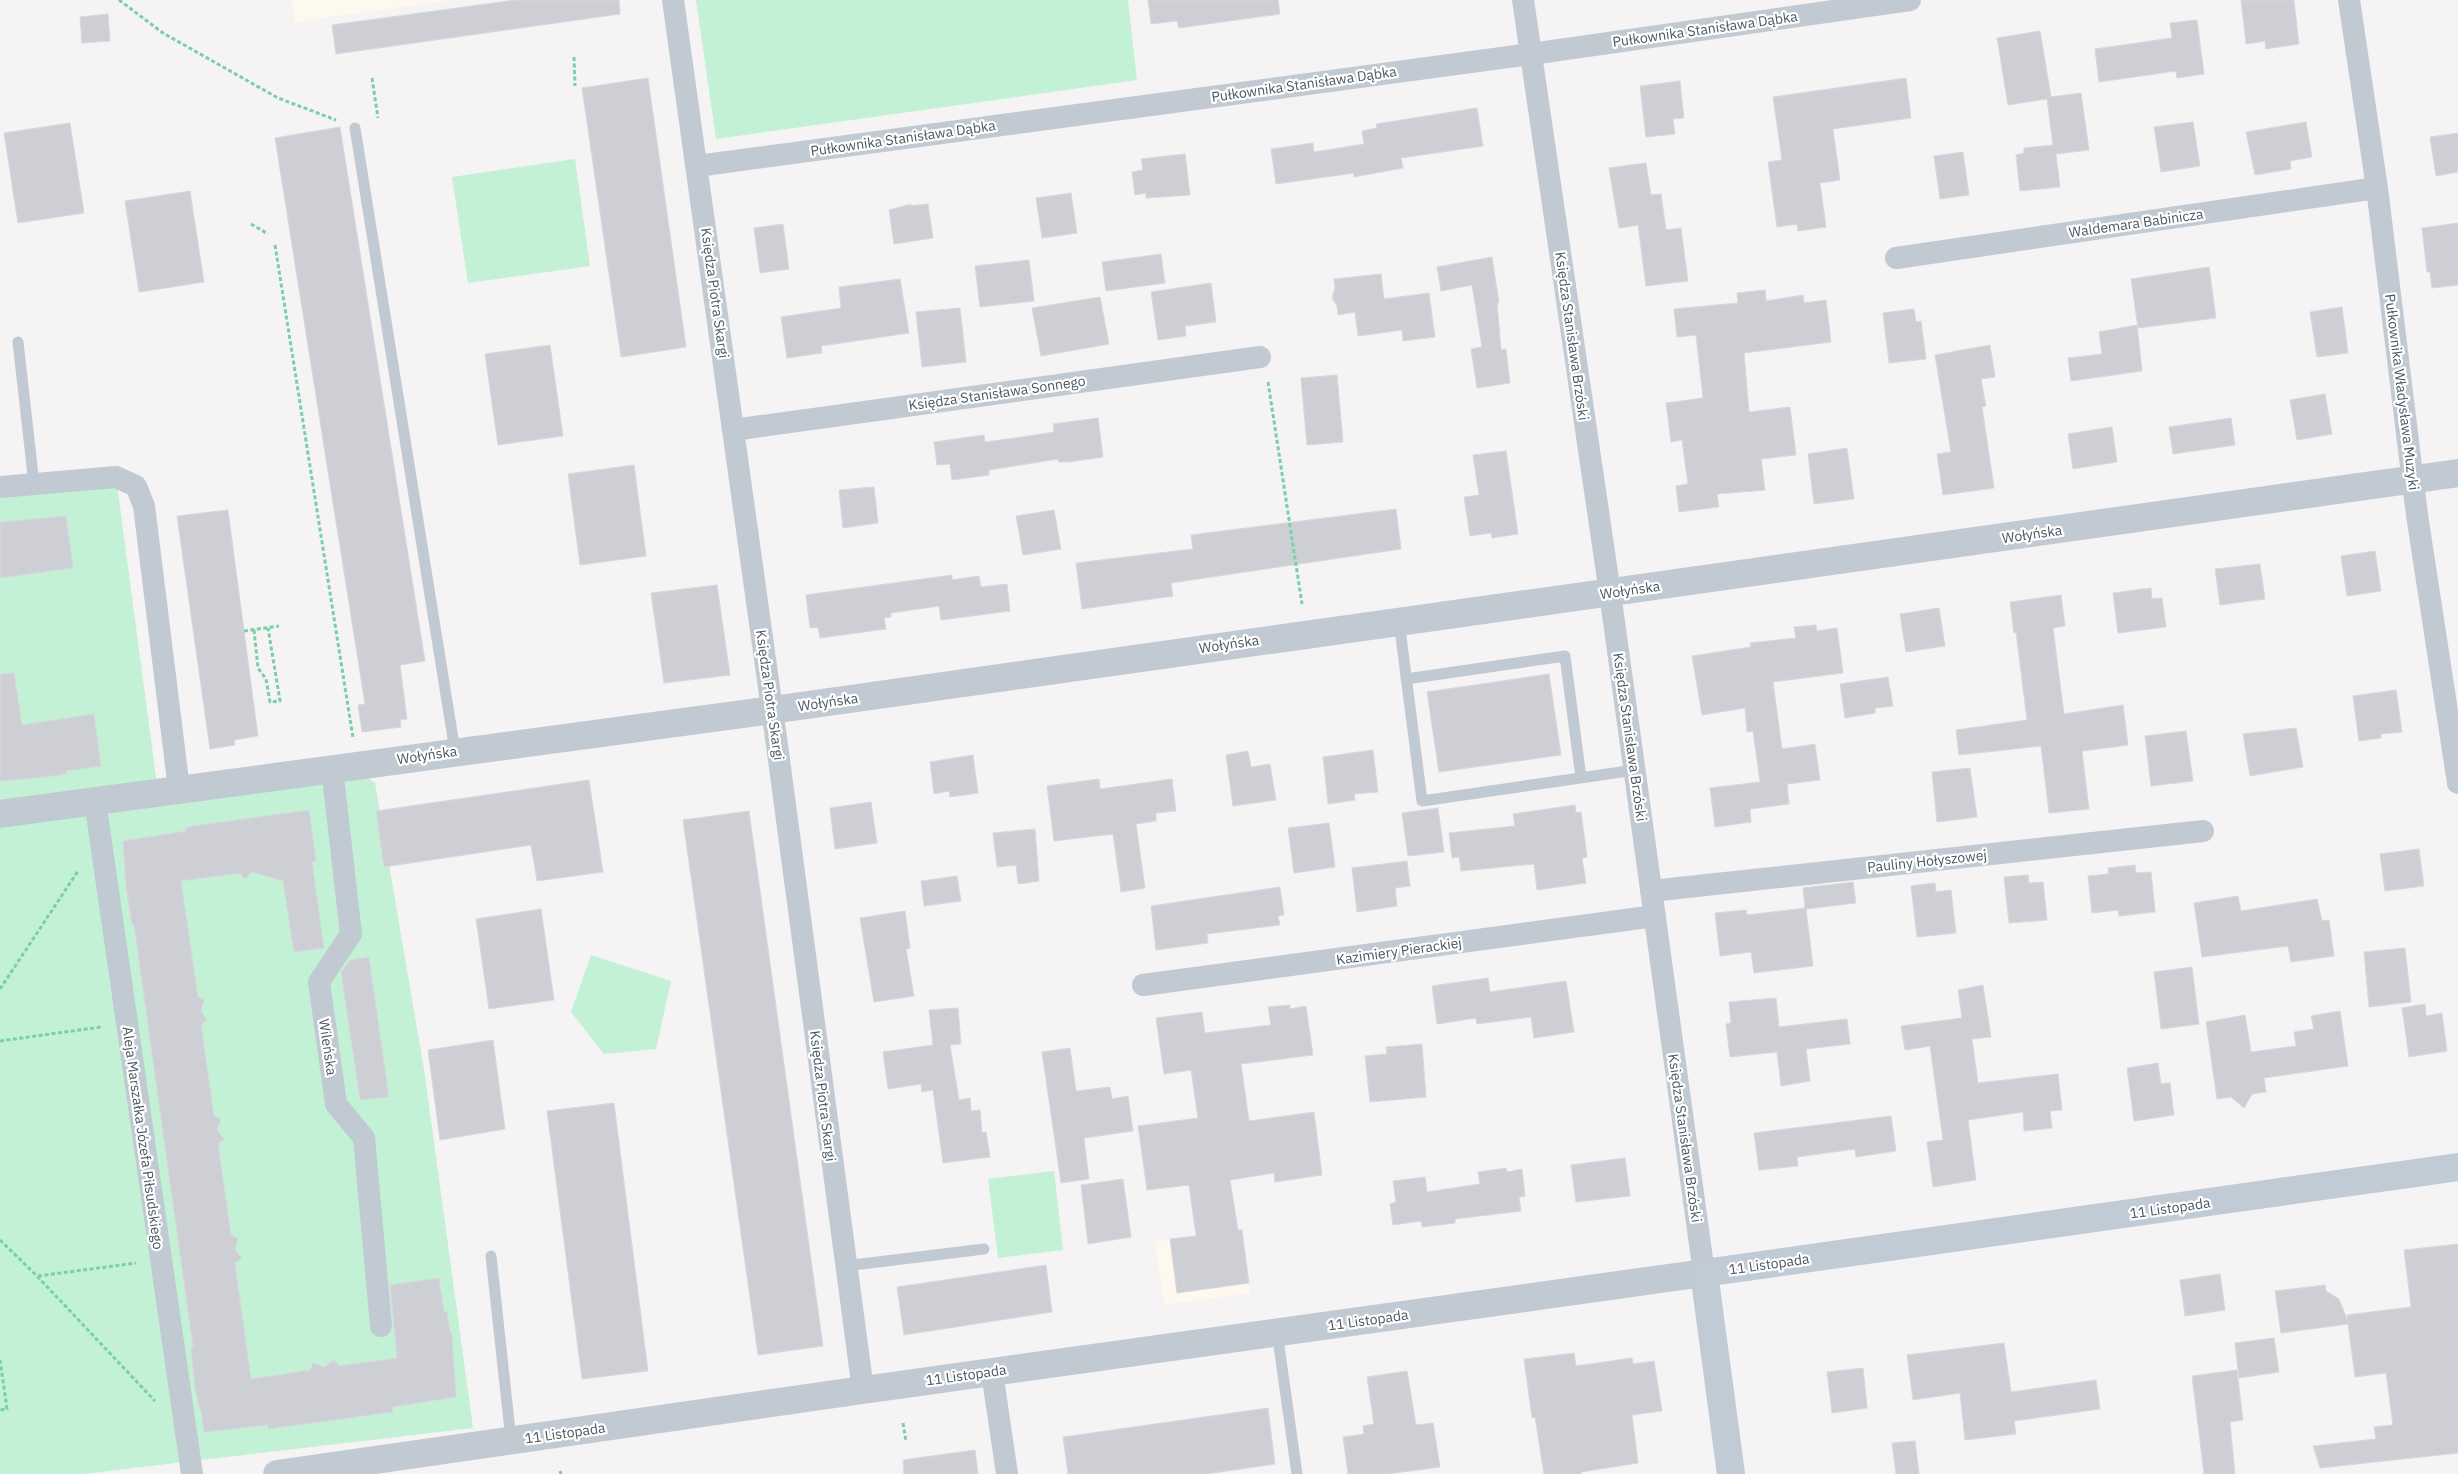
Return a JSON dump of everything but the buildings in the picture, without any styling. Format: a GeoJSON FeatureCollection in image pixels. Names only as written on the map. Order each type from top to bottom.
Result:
{"type":"FeatureCollection","features":[{"type":"Feature","properties":{"kind":"main road","name":"11 Listopada"},"geometry":{"type":"LineString","coordinates":[[1704,1273],[2458,1167]]}},
{"type":"Feature","properties":{"kind":"main road","name":"Księdza Stanisława Brzóski"},"geometry":{"type":"LineString","coordinates":[[1704,1273],[1731,1474]]}},
{"type":"Feature","properties":{"kind":"street","name":"Księdza Piotra Skargi"},"geometry":{"type":"LineString","coordinates":[[673,0],[772,710],[863,1390]]}},
{"type":"Feature","properties":{"kind":"street","name":"Księdza Stanisława Brzóski"},"geometry":{"type":"LineString","coordinates":[[1523,0],[1610,593],[1704,1273]]}},
{"type":"Feature","properties":{"kind":"street","name":"Pułkownika Stanisława Dąbka"},"geometry":{"type":"LineString","coordinates":[[697,166],[1531,54],[1910,0]]}},
{"type":"Feature","properties":{"kind":"street","name":"Pułkownika Władysława Muzyki"},"geometry":{"type":"LineString","coordinates":[[2349,0],[2377,188],[2413,479],[2458,783]]}},
{"type":"Feature","properties":{"kind":"street","name":"Waldemara Babinicza"},"geometry":{"type":"LineString","coordinates":[[1896,258],[2377,188]]}},
{"type":"Feature","properties":{"kind":"street","name":"Księdza Stanisława Sonnego"},"geometry":{"type":"LineString","coordinates":[[733,430],[1260,357]]}},
{"type":"Feature","properties":{"kind":"street","name":"Wołyńska"},"geometry":{"type":"LineString","coordinates":[[0,814],[456,751],[772,710],[2458,473]]}},
{"type":"Feature","properties":{"kind":"street"},"geometry":{"type":"LineString","coordinates":[[0,487],[116,477],[136,486],[144,506],[179,789]]}},
{"type":"Feature","properties":{"kind":"street","name":"Wileńska"},"geometry":{"type":"LineString","coordinates":[[332,768],[351,934],[319,982],[336,1104],[364,1138],[381,1326]]}},
{"type":"Feature","properties":{"kind":"street","name":"Aleja Marszałka Józefa Piłsudskiego"},"geometry":{"type":"LineString","coordinates":[[95,801],[192,1474]]}},
{"type":"Feature","properties":{"kind":"street","name":"Pauliny Hołyszowej"},"geometry":{"type":"LineString","coordinates":[[1651,891],[2203,831]]}},
{"type":"Feature","properties":{"kind":"street","name":"Kazimiery Pierackiej"},"geometry":{"type":"LineString","coordinates":[[1142,985],[1655,916]]}},
{"type":"Feature","properties":{"kind":"street","name":"11 Listopada"},"geometry":{"type":"LineString","coordinates":[[277,1474],[1704,1273]]}},
{"type":"Feature","properties":{"kind":"street"},"geometry":{"type":"LineString","coordinates":[[992,1372],[1007,1474]]}},
{"type":"Feature","properties":{"kind":"lane"},"geometry":{"type":"LineString","coordinates":[[355,128],[456,751]]}},
{"type":"Feature","properties":{"kind":"lane"},"geometry":{"type":"LineString","coordinates":[[18,342],[34,484]]}},
{"type":"Feature","properties":{"kind":"lane"},"geometry":{"type":"LineString","coordinates":[[1398,621],[1422,801],[1635,770]]}},
{"type":"Feature","properties":{"kind":"lane"},"geometry":{"type":"LineString","coordinates":[[1406,678],[1565,656],[1581,778]]}},
{"type":"Feature","properties":{"kind":"lane"},"geometry":{"type":"LineString","coordinates":[[845,1266],[984,1249]]}},
{"type":"Feature","properties":{"kind":"lane"},"geometry":{"type":"LineString","coordinates":[[491,1256],[511,1440]]}},
{"type":"Feature","properties":{"kind":"lane"},"geometry":{"type":"LineString","coordinates":[[1277,1332],[1296,1474]]}},
{"type":"Feature","properties":{"kind":"path"},"geometry":{"type":"LineString","coordinates":[[119,0],[163,33],[278,98],[355,128]]}},
{"type":"Feature","properties":{"kind":"path"},"geometry":{"type":"LineString","coordinates":[[574,56],[575,86]]}},
{"type":"Feature","properties":{"kind":"path"},"geometry":{"type":"LineString","coordinates":[[372,78],[378,118]]}},
{"type":"Feature","properties":{"kind":"path"},"geometry":{"type":"LineString","coordinates":[[251,224],[268,234]]}},
{"type":"Feature","properties":{"kind":"path"},"geometry":{"type":"LineString","coordinates":[[275,245],[354,741]]}},
{"type":"Feature","properties":{"kind":"path"},"geometry":{"type":"LineString","coordinates":[[1260,357],[1274,416],[1302,604]]}},
{"type":"Feature","properties":{"kind":"path"},"geometry":{"type":"LineString","coordinates":[[244,631],[278,626]]}},
{"type":"Feature","properties":{"kind":"path"},"geometry":{"type":"LineString","coordinates":[[254,630],[258,668],[266,679],[270,702],[280,701],[268,628]]}},
{"type":"Feature","properties":{"kind":"path"},"geometry":{"type":"LineString","coordinates":[[0,989],[100,837]]}},
{"type":"Feature","properties":{"kind":"path"},"geometry":{"type":"LineString","coordinates":[[0,1041],[127,1024]]}},
{"type":"Feature","properties":{"kind":"path"},"geometry":{"type":"LineString","coordinates":[[0,1240],[37,1276],[186,1434]]}},
{"type":"Feature","properties":{"kind":"path"},"geometry":{"type":"LineString","coordinates":[[37,1276],[161,1260]]}},
{"type":"Feature","properties":{"kind":"path"},"geometry":{"type":"LineString","coordinates":[[0,1360],[7,1409],[0,1410]]}},
{"type":"Feature","properties":{"kind":"path"},"geometry":{"type":"LineString","coordinates":[[903,1423],[906,1441]]}},
{"type":"Feature","properties":{"kind":"shaded area"},"geometry":{"type":"Polygon","coordinates":[[[292,0],[453,0],[295,22],[292,0]]]}},
{"type":"Feature","properties":{"kind":"shaded area"},"geometry":{"type":"Polygon","coordinates":[[[1242,1230],[1250,1293],[1164,1305],[1155,1241],[1242,1230]]]}},
{"type":"Feature","properties":{"kind":"green space"},"geometry":{"type":"Polygon","coordinates":[[[696,0],[1128,0],[1137,80],[716,139],[696,0]]]}},
{"type":"Feature","properties":{"kind":"green space"},"geometry":{"type":"Polygon","coordinates":[[[575,159],[590,266],[468,283],[452,177],[575,159]]]}},
{"type":"Feature","properties":{"kind":"green space"},"geometry":{"type":"Polygon","coordinates":[[[116,477],[158,792],[361,772],[375,783],[424,1069],[473,1428],[83,1474],[0,1474],[0,487],[116,477]]]}},
{"type":"Feature","properties":{"kind":"green space"},"geometry":{"type":"Polygon","coordinates":[[[591,955],[671,981],[656,1049],[604,1054],[571,1012],[591,955]]]}},
{"type":"Feature","properties":{"kind":"green space"},"geometry":{"type":"Polygon","coordinates":[[[1054,1171],[1063,1250],[998,1258],[988,1179],[1054,1171]]]}}]}
